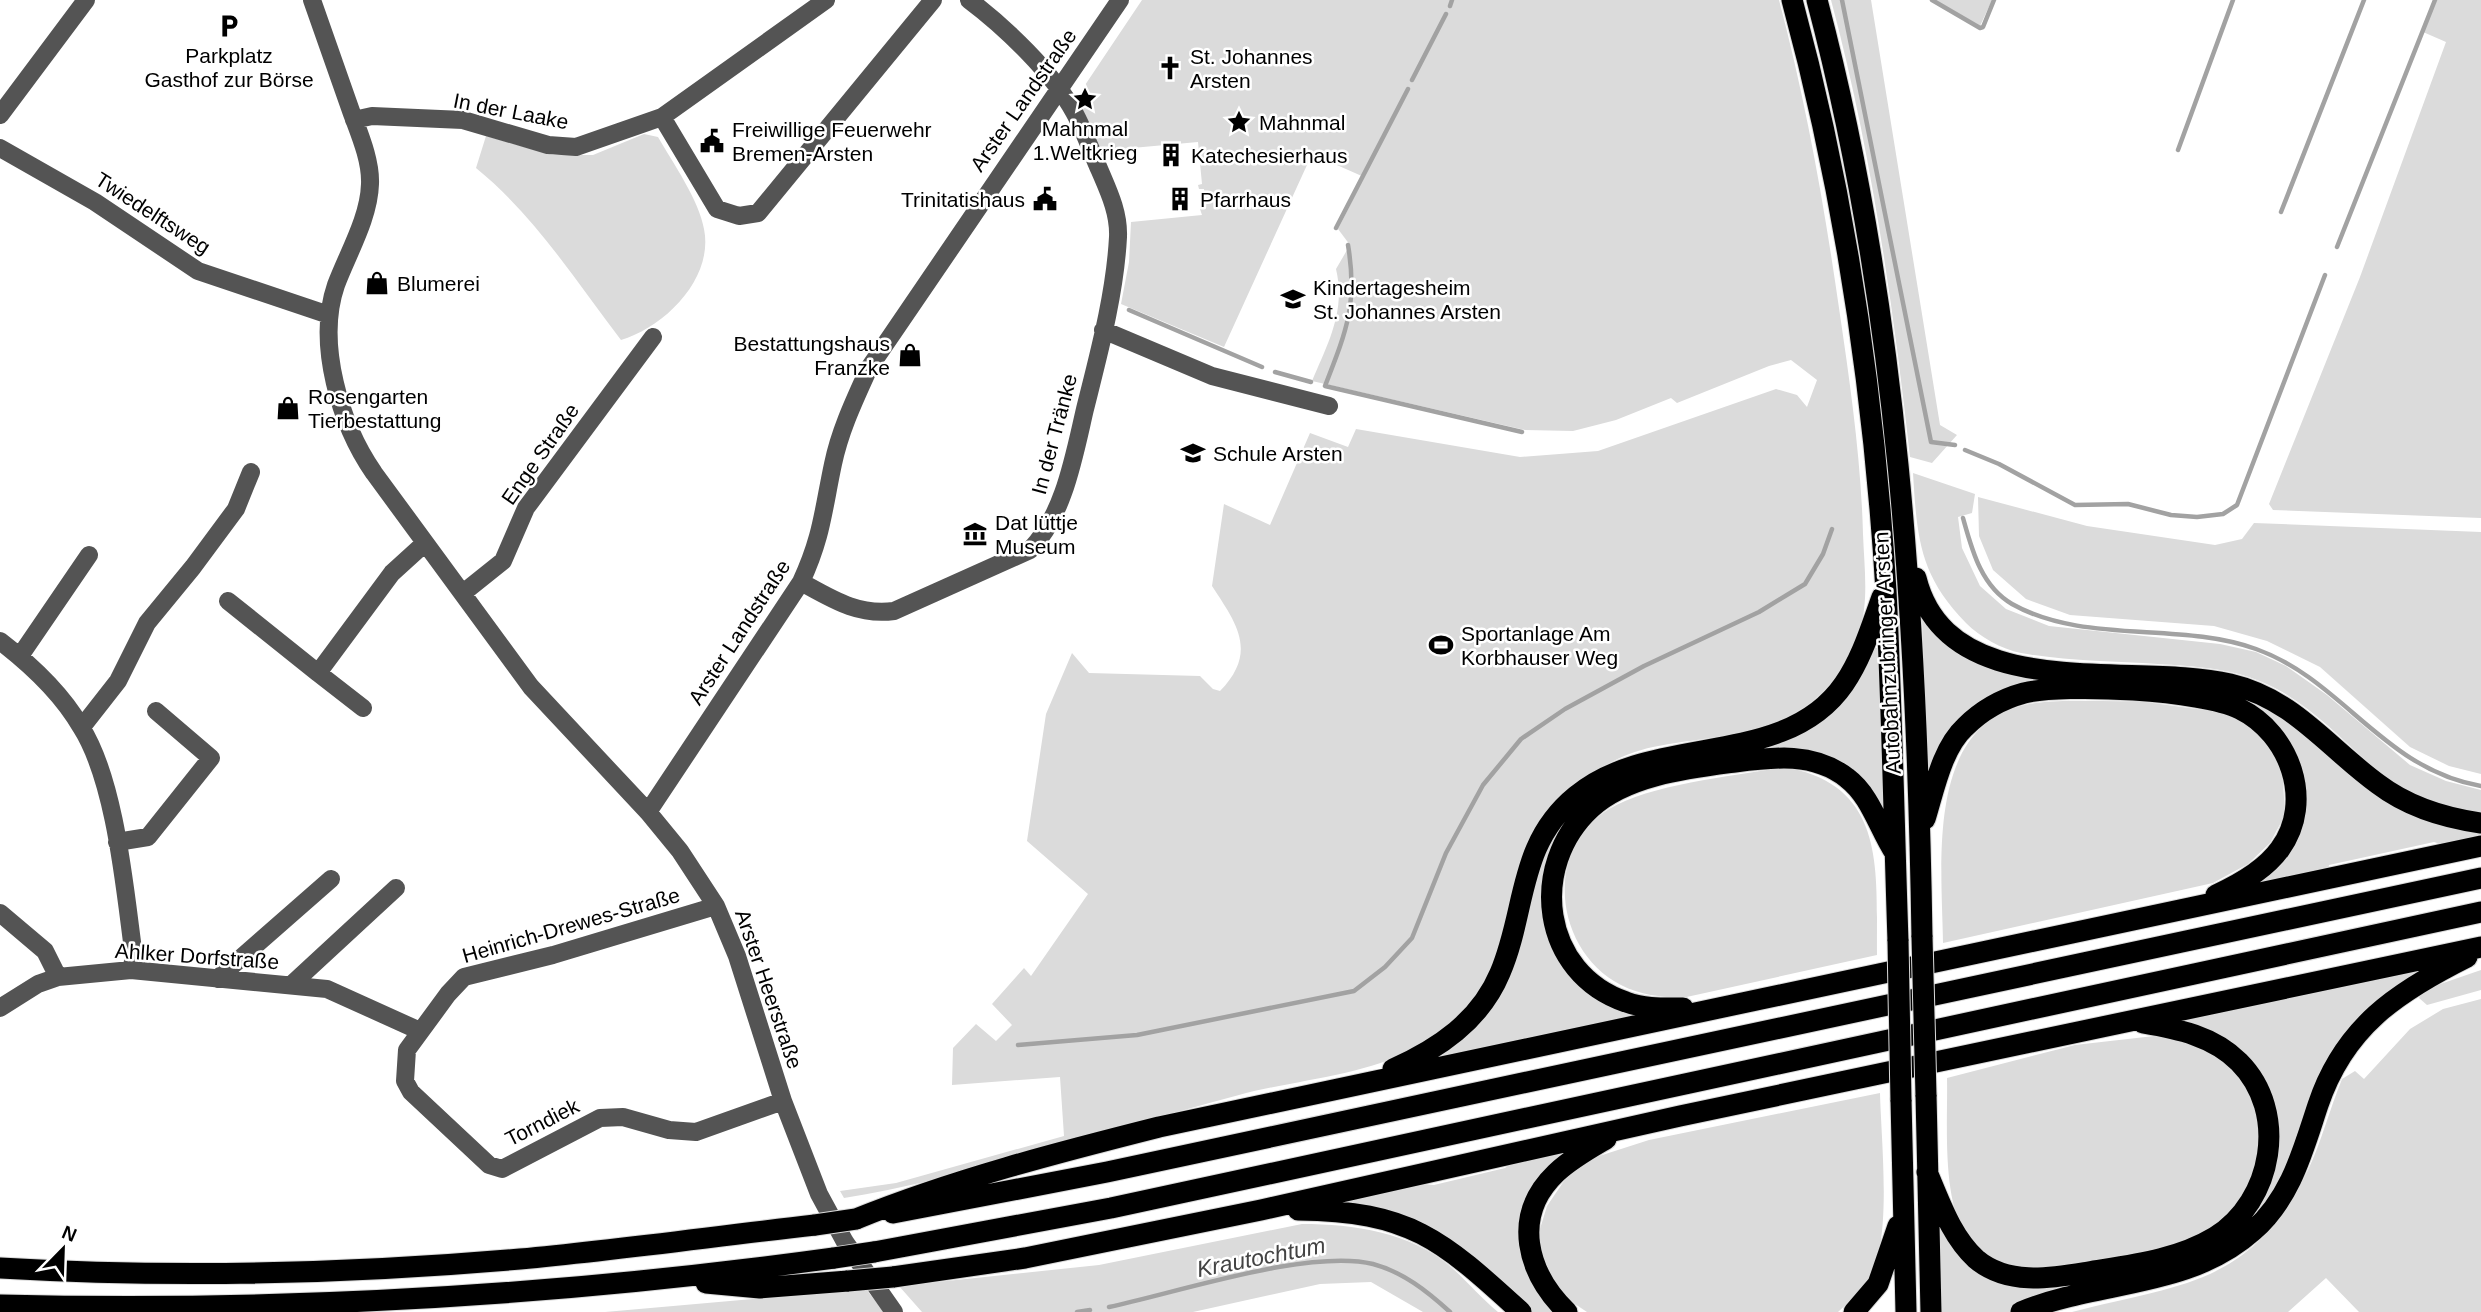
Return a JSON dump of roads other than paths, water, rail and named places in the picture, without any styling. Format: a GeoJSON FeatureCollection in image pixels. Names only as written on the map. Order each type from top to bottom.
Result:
{"type":"FeatureCollection","features":[{"type":"Feature","properties":{"kind":"highway","name":"Autobahnzubringer Arsten"},"geometry":{"type":"LineString","coordinates":[[1792,0],[1817,102],[1848,262],[1874,458],[1886,589],[1898,941],[1906,1312]]}},
{"type":"Feature","properties":{"kind":"highway","name":"Autobahnzubringer Arsten"},"geometry":{"type":"LineString","coordinates":[[1817,0],[1866,220],[1900,463],[1919,837],[1931,1312]]}},
{"type":"Feature","properties":{"kind":"highway"},"geometry":{"type":"LineString","coordinates":[[1906,542],[1918,589],[1926,604],[1952,636],[1971,650],[2020,667],[2197,678],[2259,692],[2284,705],[2358,769],[2401,799],[2448,817],[2481,823]]}},
{"type":"Feature","properties":{"kind":"highway"},"geometry":{"type":"LineString","coordinates":[[1356,1086],[1433,1050],[1459,1030],[1482,1004],[1500,974],[1532,854],[1547,830],[1575,796],[1621,769],[1650,760],[1760,739],[1793,728],[1812,716],[1844,685],[1864,648],[1886,589]]}},
{"type":"Feature","properties":{"kind":"highway"},"geometry":{"type":"LineString","coordinates":[[1919,837],[1945,757],[1962,728],[1990,707],[2024,693],[2057,688],[2177,694],[2218,701],[2260,721],[2274,736],[2293,771],[2295,805],[2289,833],[2267,863],[2235,886],[2192,908]]}},
{"type":"Feature","properties":{"kind":"highway"},"geometry":{"type":"LineString","coordinates":[[1731,1007],[1646,1008],[1604,992],[1576,967],[1563,946],[1551,914],[1550,887],[1557,854],[1571,830],[1592,807],[1619,790],[1650,778],[1756,759],[1807,758],[1848,778],[1863,793],[1895,854]]}},
{"type":"Feature","properties":{"kind":"highway"},"geometry":{"type":"LineString","coordinates":[[856,1219],[920,1193],[998,1168],[1159,1127],[2481,846]]}},
{"type":"Feature","properties":{"kind":"highway"},"geometry":{"type":"LineString","coordinates":[[0,1268],[187,1273],[342,1270],[519,1259],[856,1219],[1120,1169],[2481,878]]}},
{"type":"Feature","properties":{"kind":"highway"},"geometry":{"type":"LineString","coordinates":[[0,1305],[201,1310],[343,1307],[520,1296],[680,1279],[874,1252],[1111,1208],[2481,912]]}},
{"type":"Feature","properties":{"kind":"highway"},"geometry":{"type":"LineString","coordinates":[[680,1279],[760,1288],[893,1277],[1012,1260],[1261,1210],[1623,1129],[2481,949]]}},
{"type":"Feature","properties":{"kind":"highway"},"geometry":{"type":"LineString","coordinates":[[2021,1312],[2052,1299],[2180,1272],[2209,1263],[2254,1230],[2283,1194],[2301,1160],[2319,1102],[2345,1049],[2368,1020],[2424,978],[2481,949]]}},
{"type":"Feature","properties":{"kind":"highway"},"geometry":{"type":"LineString","coordinates":[[1927,1172],[1961,1242],[1978,1260],[2004,1274],[2040,1280],[2132,1265],[2176,1255],[2215,1237],[2237,1220],[2256,1196],[2266,1168],[2269,1144],[2267,1118],[2257,1084],[2239,1062],[2219,1046],[2187,1031],[2131,1021]]}},
{"type":"Feature","properties":{"kind":"highway"},"geometry":{"type":"LineString","coordinates":[[1567,1312],[1544,1287],[1534,1269],[1530,1252],[1530,1223],[1537,1200],[1556,1174],[1623,1129]]}},
{"type":"Feature","properties":{"kind":"highway"},"geometry":{"type":"LineString","coordinates":[[1854,1312],[1878,1284],[1904,1204]]}},
{"type":"Feature","properties":{"kind":"highway"},"geometry":{"type":"LineString","coordinates":[[1261,1210],[1343,1210],[1408,1226],[1462,1259],[1521,1312]]}},
{"type":"Feature","properties":{"kind":"street"},"geometry":{"type":"LineString","coordinates":[[0,115],[86,0]]}},
{"type":"Feature","properties":{"kind":"street","name":"Arster Heerstraße"},"geometry":{"type":"LineString","coordinates":[[313,0],[354,120],[370,183],[365,209],[335,288],[329,315],[335,379],[345,421],[358,449],[531,687],[648,812],[680,851],[716,906],[734,947],[783,1101],[819,1194],[876,1290],[894,1312]]}},
{"type":"Feature","properties":{"kind":"street","name":"In der Laake"},"geometry":{"type":"LineString","coordinates":[[354,120],[372,117],[463,120],[548,145],[576,147],[662,117],[826,0]]}},
{"type":"Feature","properties":{"kind":"street"},"geometry":{"type":"LineString","coordinates":[[662,117],[717,209],[750,216],[758,212],[933,0]]}},
{"type":"Feature","properties":{"kind":"street","name":"In der Tränke"},"geometry":{"type":"LineString","coordinates":[[800,582],[838,602],[863,612],[878,614],[894,611],[1030,550],[1046,534],[1055,515],[1081,427],[1104,330],[1118,235],[1115,206],[1074,111],[1058,87],[986,13],[969,0]]}},
{"type":"Feature","properties":{"kind":"street","name":"Arster Landstraße"},"geometry":{"type":"LineString","coordinates":[[648,812],[800,582],[816,551],[824,521],[833,463],[847,417],[869,368],[1058,87],[1120,0]]}},
{"type":"Feature","properties":{"kind":"street","name":"Twiedelftsweg"},"geometry":{"type":"LineString","coordinates":[[0,148],[95,202],[198,271],[329,315]]}},
{"type":"Feature","properties":{"kind":"street"},"geometry":{"type":"LineString","coordinates":[[1104,330],[1212,376],[1329,406]]}},
{"type":"Feature","properties":{"kind":"street","name":"Enge Straße"},"geometry":{"type":"LineString","coordinates":[[463,593],[503,561],[526,508],[653,337]]}},
{"type":"Feature","properties":{"kind":"street"},"geometry":{"type":"LineString","coordinates":[[82,727],[118,681],[147,623],[236,509],[251,472]]}},
{"type":"Feature","properties":{"kind":"street"},"geometry":{"type":"LineString","coordinates":[[318,673],[392,573],[425,543]]}},
{"type":"Feature","properties":{"kind":"street"},"geometry":{"type":"LineString","coordinates":[[20,656],[89,555]]}},
{"type":"Feature","properties":{"kind":"street"},"geometry":{"type":"LineString","coordinates":[[228,601],[363,708]]}},
{"type":"Feature","properties":{"kind":"street"},"geometry":{"type":"LineString","coordinates":[[0,641],[20,656],[82,727],[103,781],[117,842],[134,957],[131,970]]}},
{"type":"Feature","properties":{"kind":"street"},"geometry":{"type":"LineString","coordinates":[[117,842],[148,837],[218,763],[156,711]]}},
{"type":"Feature","properties":{"kind":"street"},"geometry":{"type":"LineString","coordinates":[[217,979],[331,878]]}},
{"type":"Feature","properties":{"kind":"street","name":"Ahlker Dorfstraße"},"geometry":{"type":"LineString","coordinates":[[290,985],[396,888]]}},
{"type":"Feature","properties":{"kind":"street","name":"Heinrich-Drewes-Straße"},"geometry":{"type":"LineString","coordinates":[[420,1031],[464,977],[566,952],[716,906]]}},
{"type":"Feature","properties":{"kind":"street"},"geometry":{"type":"LineString","coordinates":[[0,913],[45,951],[58,977]]}},
{"type":"Feature","properties":{"kind":"street","name":"Ahlker Dorfstraße"},"geometry":{"type":"LineString","coordinates":[[0,1008],[38,984],[58,977],[131,970],[327,989],[420,1031]]}},
{"type":"Feature","properties":{"kind":"street","name":"Torndiek"},"geometry":{"type":"LineString","coordinates":[[420,1031],[407,1050],[404,1066],[405,1081],[411,1092],[489,1165],[502,1168],[600,1118],[623,1117],[669,1129],[696,1132],[783,1101]]}},
{"type":"Feature","properties":{"kind":"waterway"},"geometry":{"type":"LineString","coordinates":[[1450,6],[1452,0]]}},
{"type":"Feature","properties":{"kind":"waterway"},"geometry":{"type":"LineString","coordinates":[[1842,0],[1931,442],[1955,445]]}},
{"type":"Feature","properties":{"kind":"waterway"},"geometry":{"type":"LineString","coordinates":[[1932,0],[1980,28],[1983,27],[1994,0]]}},
{"type":"Feature","properties":{"kind":"waterway"},"geometry":{"type":"LineString","coordinates":[[2178,150],[2233,0]]}},
{"type":"Feature","properties":{"kind":"waterway"},"geometry":{"type":"LineString","coordinates":[[2281,212],[2364,0]]}},
{"type":"Feature","properties":{"kind":"waterway"},"geometry":{"type":"LineString","coordinates":[[2337,247],[2435,0]]}},
{"type":"Feature","properties":{"kind":"waterway"},"geometry":{"type":"LineString","coordinates":[[1412,80],[1446,14]]}},
{"type":"Feature","properties":{"kind":"waterway"},"geometry":{"type":"LineString","coordinates":[[1336,228],[1408,89]]}},
{"type":"Feature","properties":{"kind":"waterway"},"geometry":{"type":"LineString","coordinates":[[1348,245],[1351,301],[1344,333],[1325,386],[1522,432]]}},
{"type":"Feature","properties":{"kind":"waterway"},"geometry":{"type":"LineString","coordinates":[[1965,450],[1999,464],[2075,505],[2128,504],[2171,515],[2197,517],[2223,514],[2237,505],[2325,275]]}},
{"type":"Feature","properties":{"kind":"waterway"},"geometry":{"type":"LineString","coordinates":[[1129,310],[1262,367]]}},
{"type":"Feature","properties":{"kind":"waterway"},"geometry":{"type":"LineString","coordinates":[[1275,372],[1311,382]]}},
{"type":"Feature","properties":{"kind":"waterway"},"geometry":{"type":"LineString","coordinates":[[1963,518],[1974,555],[1985,577],[2001,596],[2012,604],[2040,617],[2070,624],[2196,636],[2256,649],[2287,663],[2314,681],[2417,762],[2447,777],[2481,786]]}},
{"type":"Feature","properties":{"kind":"waterway"},"geometry":{"type":"LineString","coordinates":[[1018,1045],[1137,1035],[1354,991],[1385,967],[1412,938],[1446,853],[1483,785],[1521,739],[1565,709],[1644,666],[1759,612],[1805,584],[1823,554],[1832,529]]}},
{"type":"Feature","properties":{"kind":"waterway","name":"Krautochtum"},"geometry":{"type":"LineString","coordinates":[[1109,1307],[1242,1274],[1315,1262],[1346,1261],[1373,1264],[1394,1272],[1423,1290],[1450,1312]]}},
{"type":"Feature","properties":{"kind":"waterway","name":"Krautochtum"},"geometry":{"type":"LineString","coordinates":[[1077,1312],[1090,1310]]}},
{"type":"Feature","properties":{"kind":"place","name":"Parkplatz Gasthof zur Börse"},"geometry":{"type":"Point","coordinates":[229,26]}},
{"type":"Feature","properties":{"kind":"place","name":"St. Johannes Arsten"},"geometry":{"type":"Point","coordinates":[1170,68]}},
{"type":"Feature","properties":{"kind":"place","name":"Mahnmal 1.Weltkrieg"},"geometry":{"type":"Point","coordinates":[1085,99]}},
{"type":"Feature","properties":{"kind":"place","name":"Mahnmal"},"geometry":{"type":"Point","coordinates":[1239,122]}},
{"type":"Feature","properties":{"kind":"place","name":"Freiwillige Feuerwehr Bremen-Arsten"},"geometry":{"type":"Point","coordinates":[712,141]}},
{"type":"Feature","properties":{"kind":"place","name":"Katechesierhaus"},"geometry":{"type":"Point","coordinates":[1171,155]}},
{"type":"Feature","properties":{"kind":"place","name":"Trinitatishaus"},"geometry":{"type":"Point","coordinates":[1045,199]}},
{"type":"Feature","properties":{"kind":"place","name":"Pfarrhaus"},"geometry":{"type":"Point","coordinates":[1180,199]}},
{"type":"Feature","properties":{"kind":"place","name":"Blumerei"},"geometry":{"type":"Point","coordinates":[377,283]}},
{"type":"Feature","properties":{"kind":"place","name":"Kindertagesheim St. Johannes Arsten"},"geometry":{"type":"Point","coordinates":[1293,299]}},
{"type":"Feature","properties":{"kind":"place","name":"Bestattungshaus Franzke"},"geometry":{"type":"Point","coordinates":[910,355]}},
{"type":"Feature","properties":{"kind":"place","name":"Rosengarten Tierbestattung"},"geometry":{"type":"Point","coordinates":[288,408]}},
{"type":"Feature","properties":{"kind":"place","name":"Schule Arsten"},"geometry":{"type":"Point","coordinates":[1193,453]}},
{"type":"Feature","properties":{"kind":"place","name":"Dat lüttje Museum"},"geometry":{"type":"Point","coordinates":[975,534]}},
{"type":"Feature","properties":{"kind":"place","name":"Sportanlage Am Korbhauser Weg"},"geometry":{"type":"Point","coordinates":[1441,645]}}]}
